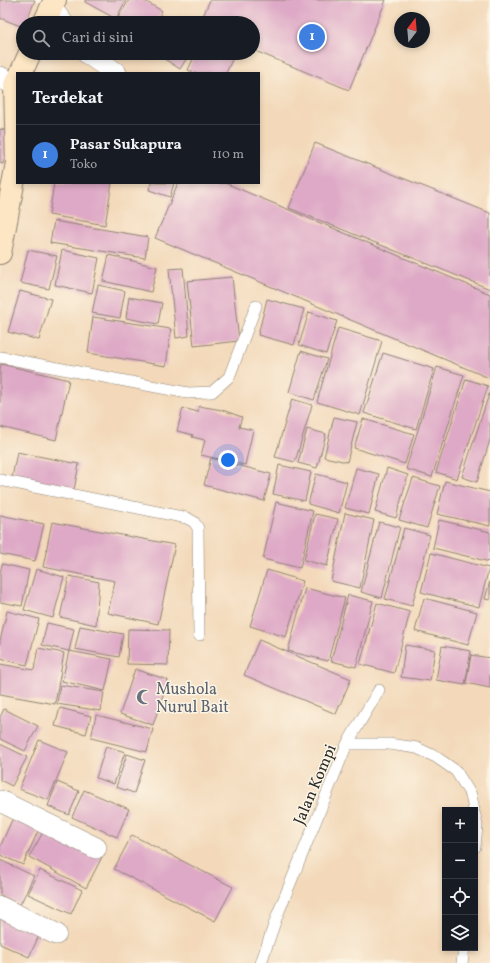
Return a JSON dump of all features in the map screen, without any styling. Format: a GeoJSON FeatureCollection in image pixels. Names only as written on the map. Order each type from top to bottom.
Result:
{"type":"FeatureCollection","features":[{"type":"Feature","properties":{"kind":"street"},"geometry":{"type":"LineString","coordinates":[[18,72],[25,60]]}},
{"type":"Feature","properties":{"kind":"street"},"geometry":{"type":"LineString","coordinates":[[97,60],[115,72]]}},
{"type":"Feature","properties":{"kind":"street"},"geometry":{"type":"LineString","coordinates":[[13,79],[16,142]]}},
{"type":"Feature","properties":{"kind":"street"},"geometry":{"type":"LineString","coordinates":[[0,253],[16,168]]}},
{"type":"Feature","properties":{"kind":"street"},"geometry":{"type":"LineString","coordinates":[[0,801],[96,848]]}},
{"type":"Feature","properties":{"kind":"street"},"geometry":{"type":"LineString","coordinates":[[0,907],[56,934]]}},
{"type":"Feature","properties":{"kind":"lane"},"geometry":{"type":"LineString","coordinates":[[0,357],[188,393],[212,392],[229,377],[256,306]]}},
{"type":"Feature","properties":{"kind":"lane"},"geometry":{"type":"LineString","coordinates":[[0,480],[188,518],[194,522],[198,528],[199,635]]}},
{"type":"Feature","properties":{"kind":"lane"},"geometry":{"type":"LineString","coordinates":[[347,744],[379,690]]}},
{"type":"Feature","properties":{"kind":"lane","name":"Jalan Kompi"},"geometry":{"type":"LineString","coordinates":[[261,963],[280,909],[347,744],[396,745],[417,748],[436,757],[456,771],[471,795],[473,807]]}},
{"type":"Feature","properties":{"kind":"lane"},"geometry":{"type":"LineString","coordinates":[[462,963],[464,951]]}},
{"type":"Feature","properties":{"kind":"building"},"geometry":{"type":"Polygon","coordinates":[[[0,0],[35,0],[29,16],[16,16],[16,24],[0,18],[0,0]]]}},
{"type":"Feature","properties":{"kind":"building"},"geometry":{"type":"Polygon","coordinates":[[[85,0],[126,0],[118,16],[111,16],[85,2],[85,0]]]}},
{"type":"Feature","properties":{"kind":"building"},"geometry":{"type":"Polygon","coordinates":[[[129,0],[143,0],[162,11],[159,16],[119,16],[129,0]]]}},
{"type":"Feature","properties":{"kind":"building"},"geometry":{"type":"Polygon","coordinates":[[[210,0],[386,0],[349,90],[260,53],[260,16],[203,16],[210,0]]]}},
{"type":"Feature","properties":{"kind":"building"},"geometry":{"type":"Polygon","coordinates":[[[166,60],[186,60],[180,69],[166,60]]]}},
{"type":"Feature","properties":{"kind":"building"},"geometry":{"type":"Polygon","coordinates":[[[193,60],[232,60],[226,72],[193,72],[188,70],[193,60]]]}},
{"type":"Feature","properties":{"kind":"building"},"geometry":{"type":"Polygon","coordinates":[[[0,129],[12,132],[3,164],[0,163],[0,129]]]}},
{"type":"Feature","properties":{"kind":"building"},"geometry":{"type":"Polygon","coordinates":[[[315,143],[490,213],[490,289],[289,208],[315,143]]]}},
{"type":"Feature","properties":{"kind":"building"},"geometry":{"type":"Polygon","coordinates":[[[54,184],[112,184],[105,225],[49,215],[54,184]]]}},
{"type":"Feature","properties":{"kind":"building"},"geometry":{"type":"Polygon","coordinates":[[[151,184],[174,184],[170,197],[149,190],[151,184]]]}},
{"type":"Feature","properties":{"kind":"building"},"geometry":{"type":"Polygon","coordinates":[[[178,184],[227,184],[490,294],[489,378],[155,238],[178,184]]]}},
{"type":"Feature","properties":{"kind":"building"},"geometry":{"type":"Polygon","coordinates":[[[54,221],[148,237],[145,258],[50,243],[54,221]]]}},
{"type":"Feature","properties":{"kind":"building"},"geometry":{"type":"Polygon","coordinates":[[[28,250],[57,256],[49,289],[20,283],[28,250]]]}},
{"type":"Feature","properties":{"kind":"building"},"geometry":{"type":"Polygon","coordinates":[[[62,250],[99,258],[92,293],[55,285],[62,250]]]}},
{"type":"Feature","properties":{"kind":"building"},"geometry":{"type":"Polygon","coordinates":[[[109,255],[157,267],[151,292],[103,281],[109,255]]]}},
{"type":"Feature","properties":{"kind":"building"},"geometry":{"type":"Polygon","coordinates":[[[183,268],[189,336],[176,338],[169,269],[183,268]]]}},
{"type":"Feature","properties":{"kind":"building"},"geometry":{"type":"Polygon","coordinates":[[[232,277],[239,341],[194,346],[187,281],[232,277]]]}},
{"type":"Feature","properties":{"kind":"building"},"geometry":{"type":"Polygon","coordinates":[[[98,285],[125,291],[120,318],[92,313],[98,285]]]}},
{"type":"Feature","properties":{"kind":"building"},"geometry":{"type":"Polygon","coordinates":[[[20,291],[51,299],[39,340],[8,332],[20,291]]]}},
{"type":"Feature","properties":{"kind":"building"},"geometry":{"type":"Polygon","coordinates":[[[129,297],[162,303],[158,324],[126,318],[129,297]]]}},
{"type":"Feature","properties":{"kind":"building"},"geometry":{"type":"Polygon","coordinates":[[[267,299],[304,309],[294,345],[258,335],[267,299]]]}},
{"type":"Feature","properties":{"kind":"building"},"geometry":{"type":"Polygon","coordinates":[[[309,312],[337,321],[326,354],[299,345],[309,312]]]}},
{"type":"Feature","properties":{"kind":"building"},"geometry":{"type":"Polygon","coordinates":[[[93,317],[171,329],[166,366],[88,353],[93,317]]]}},
{"type":"Feature","properties":{"kind":"building"},"geometry":{"type":"Polygon","coordinates":[[[338,328],[382,341],[360,415],[317,402],[338,328]]]}},
{"type":"Feature","properties":{"kind":"building"},"geometry":{"type":"Polygon","coordinates":[[[301,351],[327,359],[314,400],[289,392],[301,351]]]}},
{"type":"Feature","properties":{"kind":"building"},"geometry":{"type":"Polygon","coordinates":[[[383,353],[434,369],[416,429],[364,413],[383,353]]]}},
{"type":"Feature","properties":{"kind":"building"},"geometry":{"type":"Polygon","coordinates":[[[1,364],[69,380],[56,440],[0,427],[1,364]]]}},
{"type":"Feature","properties":{"kind":"building"},"geometry":{"type":"Polygon","coordinates":[[[437,367],[464,375],[432,477],[406,469],[437,367]]]}},
{"type":"Feature","properties":{"kind":"building"},"geometry":{"type":"Polygon","coordinates":[[[466,379],[488,386],[457,479],[436,472],[466,379]]]}},
{"type":"Feature","properties":{"kind":"building"},"geometry":{"type":"Polygon","coordinates":[[[490,391],[490,440],[477,482],[462,477],[490,391]]]}},
{"type":"Feature","properties":{"kind":"building"},"geometry":{"type":"Polygon","coordinates":[[[292,399],[312,405],[295,462],[275,457],[292,399]]]}},
{"type":"Feature","properties":{"kind":"building"},"geometry":{"type":"Polygon","coordinates":[[[199,406],[222,410],[242,417],[239,427],[253,430],[245,465],[201,455],[205,440],[177,431],[183,408],[198,412],[199,406]]]}},
{"type":"Feature","properties":{"kind":"building"},"geometry":{"type":"Polygon","coordinates":[[[334,417],[357,422],[347,462],[324,457],[334,417]]]}},
{"type":"Feature","properties":{"kind":"building"},"geometry":{"type":"Polygon","coordinates":[[[363,419],[414,434],[405,464],[354,448],[363,419]]]}},
{"type":"Feature","properties":{"kind":"building"},"geometry":{"type":"Polygon","coordinates":[[[307,429],[326,434],[317,468],[298,463],[307,429]]]}},
{"type":"Feature","properties":{"kind":"building"},"geometry":{"type":"Polygon","coordinates":[[[17,452],[79,464],[74,490],[12,478],[17,452]]]}},
{"type":"Feature","properties":{"kind":"building"},"geometry":{"type":"Polygon","coordinates":[[[211,458],[271,474],[264,501],[204,485],[211,458]]]}},
{"type":"Feature","properties":{"kind":"building"},"geometry":{"type":"Polygon","coordinates":[[[279,465],[311,472],[305,501],[273,494],[279,465]]]}},
{"type":"Feature","properties":{"kind":"building"},"geometry":{"type":"Polygon","coordinates":[[[356,468],[379,474],[369,514],[345,508],[356,468]]]}},
{"type":"Feature","properties":{"kind":"building"},"geometry":{"type":"Polygon","coordinates":[[[387,468],[408,475],[396,518],[375,512],[387,468]]]}},
{"type":"Feature","properties":{"kind":"building"},"geometry":{"type":"Polygon","coordinates":[[[316,474],[347,482],[339,513],[308,504],[316,474]]]}},
{"type":"Feature","properties":{"kind":"building"},"geometry":{"type":"Polygon","coordinates":[[[413,478],[440,486],[427,528],[399,520],[413,478]]]}},
{"type":"Feature","properties":{"kind":"building"},"geometry":{"type":"Polygon","coordinates":[[[445,481],[490,492],[490,526],[437,514],[445,481]]]}},
{"type":"Feature","properties":{"kind":"building"},"geometry":{"type":"Polygon","coordinates":[[[276,502],[313,511],[300,568],[263,559],[276,502]]]}},
{"type":"Feature","properties":{"kind":"building"},"geometry":{"type":"Polygon","coordinates":[[[345,513],[374,520],[360,588],[331,581],[345,513]]]}},
{"type":"Feature","properties":{"kind":"building"},"geometry":{"type":"Polygon","coordinates":[[[315,514],[338,519],[327,566],[304,560],[315,514]]]}},
{"type":"Feature","properties":{"kind":"building"},"geometry":{"type":"Polygon","coordinates":[[[0,515],[44,524],[35,561],[0,554],[0,515]]]}},
{"type":"Feature","properties":{"kind":"building"},"geometry":{"type":"Polygon","coordinates":[[[439,520],[490,532],[490,562],[433,548],[439,520]]]}},
{"type":"Feature","properties":{"kind":"building"},"geometry":{"type":"Polygon","coordinates":[[[52,522],[175,545],[158,624],[108,613],[115,581],[43,567],[52,522]]]}},
{"type":"Feature","properties":{"kind":"building"},"geometry":{"type":"Polygon","coordinates":[[[379,522],[400,527],[382,598],[361,592],[379,522]]]}},
{"type":"Feature","properties":{"kind":"building"},"geometry":{"type":"Polygon","coordinates":[[[404,528],[430,535],[412,606],[385,599],[404,528]]]}},
{"type":"Feature","properties":{"kind":"building"},"geometry":{"type":"Polygon","coordinates":[[[431,553],[489,568],[479,607],[421,592],[431,553]]]}},
{"type":"Feature","properties":{"kind":"building"},"geometry":{"type":"Polygon","coordinates":[[[2,564],[29,570],[22,606],[0,602],[0,573],[2,564]]]}},
{"type":"Feature","properties":{"kind":"building"},"geometry":{"type":"Polygon","coordinates":[[[36,569],[64,577],[53,618],[24,610],[36,569]]]}},
{"type":"Feature","properties":{"kind":"building"},"geometry":{"type":"Polygon","coordinates":[[[267,570],[303,581],[286,637],[250,626],[267,570]]]}},
{"type":"Feature","properties":{"kind":"building"},"geometry":{"type":"Polygon","coordinates":[[[69,576],[99,582],[96,625],[60,617],[69,576]]]}},
{"type":"Feature","properties":{"kind":"building"},"geometry":{"type":"Polygon","coordinates":[[[490,581],[490,600],[485,599],[490,581]]]}},
{"type":"Feature","properties":{"kind":"building"},"geometry":{"type":"Polygon","coordinates":[[[305,588],[345,598],[328,661],[288,651],[305,588]]]}},
{"type":"Feature","properties":{"kind":"building"},"geometry":{"type":"Polygon","coordinates":[[[348,595],[373,601],[356,667],[331,661],[348,595]]]}},
{"type":"Feature","properties":{"kind":"building"},"geometry":{"type":"Polygon","coordinates":[[[424,598],[477,612],[468,645],[415,631],[424,598]]]}},
{"type":"Feature","properties":{"kind":"building"},"geometry":{"type":"Polygon","coordinates":[[[377,603],[410,612],[394,673],[360,664],[377,603]]]}},
{"type":"Feature","properties":{"kind":"building"},"geometry":{"type":"Polygon","coordinates":[[[7,611],[39,619],[27,665],[0,659],[0,641],[7,611]]]}},
{"type":"Feature","properties":{"kind":"building"},"geometry":{"type":"Polygon","coordinates":[[[47,623],[74,629],[69,651],[42,645],[47,623]]]}},
{"type":"Feature","properties":{"kind":"building"},"geometry":{"type":"Polygon","coordinates":[[[80,626],[123,634],[119,657],[75,649],[80,626]]]}},
{"type":"Feature","properties":{"kind":"building"},"geometry":{"type":"Polygon","coordinates":[[[128,629],[169,630],[168,665],[127,664],[128,629]]]}},
{"type":"Feature","properties":{"kind":"building"},"geometry":{"type":"Polygon","coordinates":[[[259,640],[351,679],[336,714],[244,675],[259,640]]]}},
{"type":"Feature","properties":{"kind":"building"},"geometry":{"type":"Polygon","coordinates":[[[405,645],[435,650],[430,681],[401,677],[405,645]]]}},
{"type":"Feature","properties":{"kind":"building"},"geometry":{"type":"Polygon","coordinates":[[[442,646],[471,651],[465,685],[436,680],[442,646]]]}},
{"type":"Feature","properties":{"kind":"building"},"geometry":{"type":"Polygon","coordinates":[[[38,648],[64,653],[55,704],[0,694],[0,664],[34,670],[38,648]]]}},
{"type":"Feature","properties":{"kind":"building"},"geometry":{"type":"Polygon","coordinates":[[[69,651],[112,659],[105,691],[62,681],[69,651]]]}},
{"type":"Feature","properties":{"kind":"building"},"geometry":{"type":"Polygon","coordinates":[[[471,655],[490,658],[490,688],[466,683],[471,655]]]}},
{"type":"Feature","properties":{"kind":"building","name":"Mushola Nurul Bait"},"geometry":{"type":"Polygon","coordinates":[[[135,669],[168,680],[153,725],[120,714],[135,669]]]}},
{"type":"Feature","properties":{"kind":"building"},"geometry":{"type":"Polygon","coordinates":[[[60,685],[104,692],[101,711],[57,704],[60,685]]]}},
{"type":"Feature","properties":{"kind":"building"},"geometry":{"type":"Polygon","coordinates":[[[60,708],[91,716],[86,734],[55,726],[60,708]]]}},
{"type":"Feature","properties":{"kind":"building"},"geometry":{"type":"Polygon","coordinates":[[[4,709],[38,726],[25,751],[0,739],[0,717],[4,709]]]}},
{"type":"Feature","properties":{"kind":"building"},"geometry":{"type":"Polygon","coordinates":[[[96,715],[153,729],[147,752],[91,738],[96,715]]]}},
{"type":"Feature","properties":{"kind":"building"},"geometry":{"type":"Polygon","coordinates":[[[39,740],[68,752],[48,800],[19,789],[39,740]]]}},
{"type":"Feature","properties":{"kind":"building"},"geometry":{"type":"Polygon","coordinates":[[[0,744],[27,757],[12,786],[0,780],[0,744]]]}},
{"type":"Feature","properties":{"kind":"building"},"geometry":{"type":"Polygon","coordinates":[[[106,746],[125,752],[114,784],[96,778],[106,746]]]}},
{"type":"Feature","properties":{"kind":"building"},"geometry":{"type":"Polygon","coordinates":[[[127,754],[145,760],[134,793],[116,787],[127,754]]]}},
{"type":"Feature","properties":{"kind":"building"},"geometry":{"type":"Polygon","coordinates":[[[57,782],[79,791],[69,815],[48,806],[57,782]]]}},
{"type":"Feature","properties":{"kind":"building"},"geometry":{"type":"Polygon","coordinates":[[[84,790],[129,809],[117,837],[72,817],[84,790]]]}},
{"type":"Feature","properties":{"kind":"building"},"geometry":{"type":"Polygon","coordinates":[[[15,813],[41,824],[23,865],[0,855],[0,847],[15,813]]]}},
{"type":"Feature","properties":{"kind":"building"},"geometry":{"type":"Polygon","coordinates":[[[46,827],[102,857],[86,888],[29,857],[46,827]]]}},
{"type":"Feature","properties":{"kind":"building"},"geometry":{"type":"Polygon","coordinates":[[[132,835],[233,887],[215,921],[114,869],[132,835]]]}},
{"type":"Feature","properties":{"kind":"building"},"geometry":{"type":"Polygon","coordinates":[[[0,860],[34,876],[20,905],[0,895],[0,860]]]}},
{"type":"Feature","properties":{"kind":"building"},"geometry":{"type":"Polygon","coordinates":[[[40,870],[82,890],[71,914],[28,894],[40,870]]]}},
{"type":"Feature","properties":{"kind":"building"},"geometry":{"type":"Polygon","coordinates":[[[0,910],[42,929],[29,957],[0,944],[0,910]]]}},
{"type":"Feature","properties":{"kind":"place","name":"Pasar Sukapura"},"geometry":{"type":"Point","coordinates":[312,37]}},
{"type":"Feature","properties":{"kind":"place","name":"Mushola Nurul Bait"},"geometry":{"type":"Point","coordinates":[144,697]}}]}
